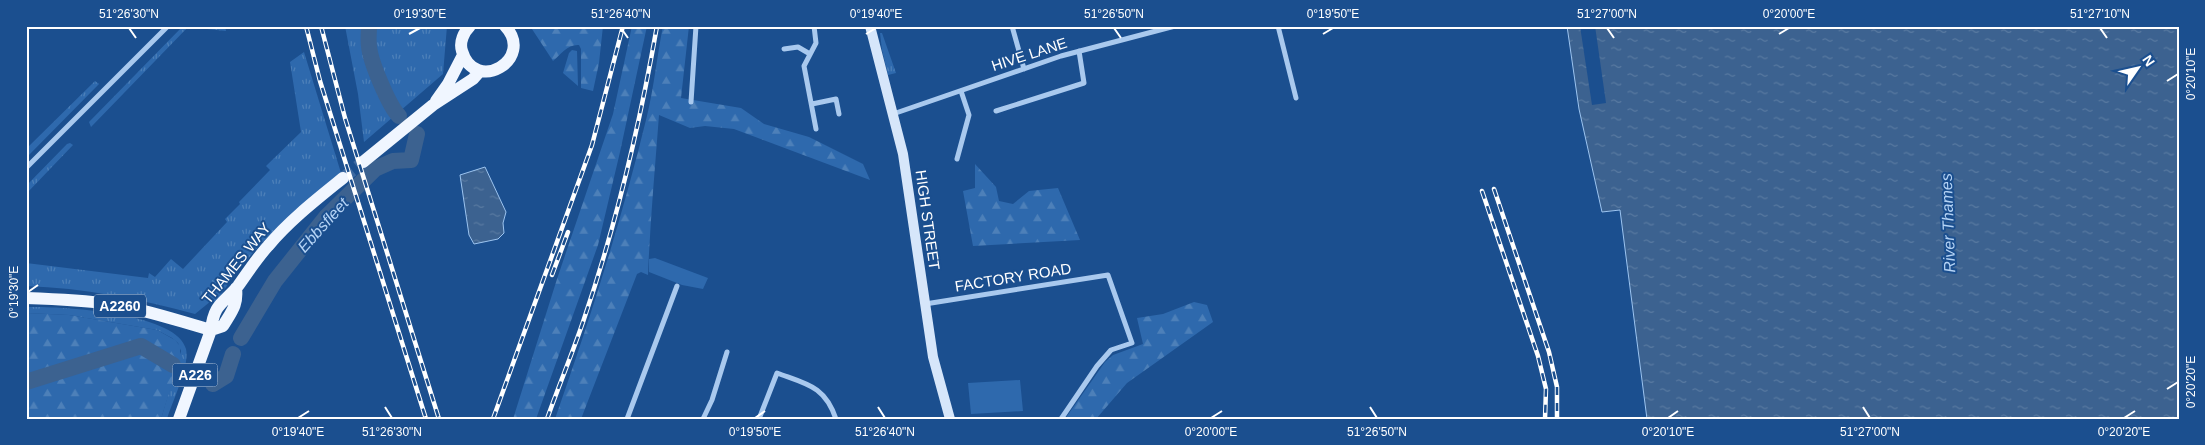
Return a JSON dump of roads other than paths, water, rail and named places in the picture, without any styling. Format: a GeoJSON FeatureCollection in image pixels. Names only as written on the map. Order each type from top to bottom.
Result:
{"type":"FeatureCollection","features":[{"type":"Feature","properties":{"kind":"main road"},"geometry":{"type":"LineString","coordinates":[[470,26],[462,40],[461,47],[463,56],[468,64],[480,71],[497,69],[506,63],[513,51],[513,32],[505,26]]}},
{"type":"Feature","properties":{"kind":"main road","name":"HIGH STREET"},"geometry":{"type":"LineString","coordinates":[[870,26],[894,114],[909,185],[934,364],[950,419]]}},
{"type":"Feature","properties":{"kind":"main road"},"geometry":{"type":"LineString","coordinates":[[433,105],[448,84],[463,56]]}},
{"type":"Feature","properties":{"kind":"main road"},"geometry":{"type":"LineString","coordinates":[[363,162],[433,105],[473,79],[480,71]]}},
{"type":"Feature","properties":{"kind":"main road","name":"THAMES WAY"},"geometry":{"type":"LineString","coordinates":[[211,330],[223,326],[238,301],[236,288],[280,233],[343,178]]}},
{"type":"Feature","properties":{"kind":"main road","name":"A2260"},"geometry":{"type":"LineString","coordinates":[[26,298],[72,299],[111,304],[146,311],[211,330]]}},
{"type":"Feature","properties":{"kind":"main road","name":"A226"},"geometry":{"type":"LineString","coordinates":[[179,419],[211,330]]}},
{"type":"Feature","properties":{"kind":"street"},"geometry":{"type":"LineString","coordinates":[[26,168],[168,26]]}},
{"type":"Feature","properties":{"kind":"street"},"geometry":{"type":"LineString","coordinates":[[691,102],[696,26]]}},
{"type":"Feature","properties":{"kind":"street"},"geometry":{"type":"LineString","coordinates":[[814,26],[816,41],[804,66],[816,130]]}},
{"type":"Feature","properties":{"kind":"street"},"geometry":{"type":"LineString","coordinates":[[1012,26],[1024,68]]}},
{"type":"Feature","properties":{"kind":"street","name":"HIVE LANE"},"geometry":{"type":"LineString","coordinates":[[894,114],[1024,68],[1079,51],[1175,26]]}},
{"type":"Feature","properties":{"kind":"street"},"geometry":{"type":"LineString","coordinates":[[1278,26],[1296,98]]}},
{"type":"Feature","properties":{"kind":"street"},"geometry":{"type":"LineString","coordinates":[[784,49],[798,47],[810,54]]}},
{"type":"Feature","properties":{"kind":"street"},"geometry":{"type":"LineString","coordinates":[[996,111],[1084,83],[1079,51]]}},
{"type":"Feature","properties":{"kind":"street"},"geometry":{"type":"LineString","coordinates":[[957,159],[969,115],[961,91]]}},
{"type":"Feature","properties":{"kind":"street"},"geometry":{"type":"LineString","coordinates":[[812,104],[836,98],[839,114]]}},
{"type":"Feature","properties":{"kind":"street","name":"FACTORY ROAD"},"geometry":{"type":"LineString","coordinates":[[925,304],[1108,275],[1132,343],[1111,350],[1097,366],[1061,419]]}},
{"type":"Feature","properties":{"kind":"street"},"geometry":{"type":"LineString","coordinates":[[628,419],[678,286]]}},
{"type":"Feature","properties":{"kind":"street"},"geometry":{"type":"LineString","coordinates":[[703,419],[712,400],[727,352]]}},
{"type":"Feature","properties":{"kind":"street"},"geometry":{"type":"LineString","coordinates":[[759,419],[777,373],[809,384],[822,392],[831,404],[836,419]]}},
{"type":"Feature","properties":{"kind":"water","name":"River Thames"},"geometry":{"type":"Polygon","coordinates":[[[1567,26],[2179,26],[2179,419],[1647,419],[1620,210],[1602,212],[1579,109],[1567,26]]]}},
{"type":"Feature","properties":{"kind":"water"},"geometry":{"type":"Polygon","coordinates":[[[485,167],[506,212],[503,223],[504,233],[498,239],[474,244],[469,235],[460,175],[485,167]]]}},
{"type":"Feature","properties":{"kind":"waterway","name":"Ebbsfleet"},"geometry":{"type":"LineString","coordinates":[[369,26],[370,53],[376,72],[385,93],[399,116]]}},
{"type":"Feature","properties":{"kind":"waterway","name":"Ebbsfleet"},"geometry":{"type":"LineString","coordinates":[[241,338],[275,281],[326,217],[375,169],[393,161],[411,160],[417,134]]}},
{"type":"Feature","properties":{"kind":"waterway","name":"Ebbsfleet"},"geometry":{"type":"LineString","coordinates":[[26,382],[141,346],[173,365]]}},
{"type":"Feature","properties":{"kind":"waterway","name":"Ebbsfleet"},"geometry":{"type":"LineString","coordinates":[[213,384],[226,376],[233,354]]}},
{"type":"Feature","properties":{"kind":"tunnel"},"geometry":{"type":"LineString","coordinates":[[343,178],[363,162]]}},
{"type":"Feature","properties":{"kind":"railway"},"geometry":{"type":"LineString","coordinates":[[306,26],[320,81],[426,419]]}},
{"type":"Feature","properties":{"kind":"railway"},"geometry":{"type":"LineString","coordinates":[[321,26],[345,118],[439,419]]}},
{"type":"Feature","properties":{"kind":"railway"},"geometry":{"type":"LineString","coordinates":[[493,419],[592,145],[623,26]]}},
{"type":"Feature","properties":{"kind":"railway"},"geometry":{"type":"LineString","coordinates":[[547,419],[580,331],[607,247],[635,137],[657,26]]}},
{"type":"Feature","properties":{"kind":"railway"},"geometry":{"type":"LineString","coordinates":[[1494,189],[1549,352],[1557,387],[1557,419]]}},
{"type":"Feature","properties":{"kind":"railway"},"geometry":{"type":"LineString","coordinates":[[1482,191],[1538,356],[1546,389],[1545,419]]}},
{"type":"Feature","properties":{"kind":"railway"},"geometry":{"type":"LineString","coordinates":[[552,275],[568,232]]}}]}
